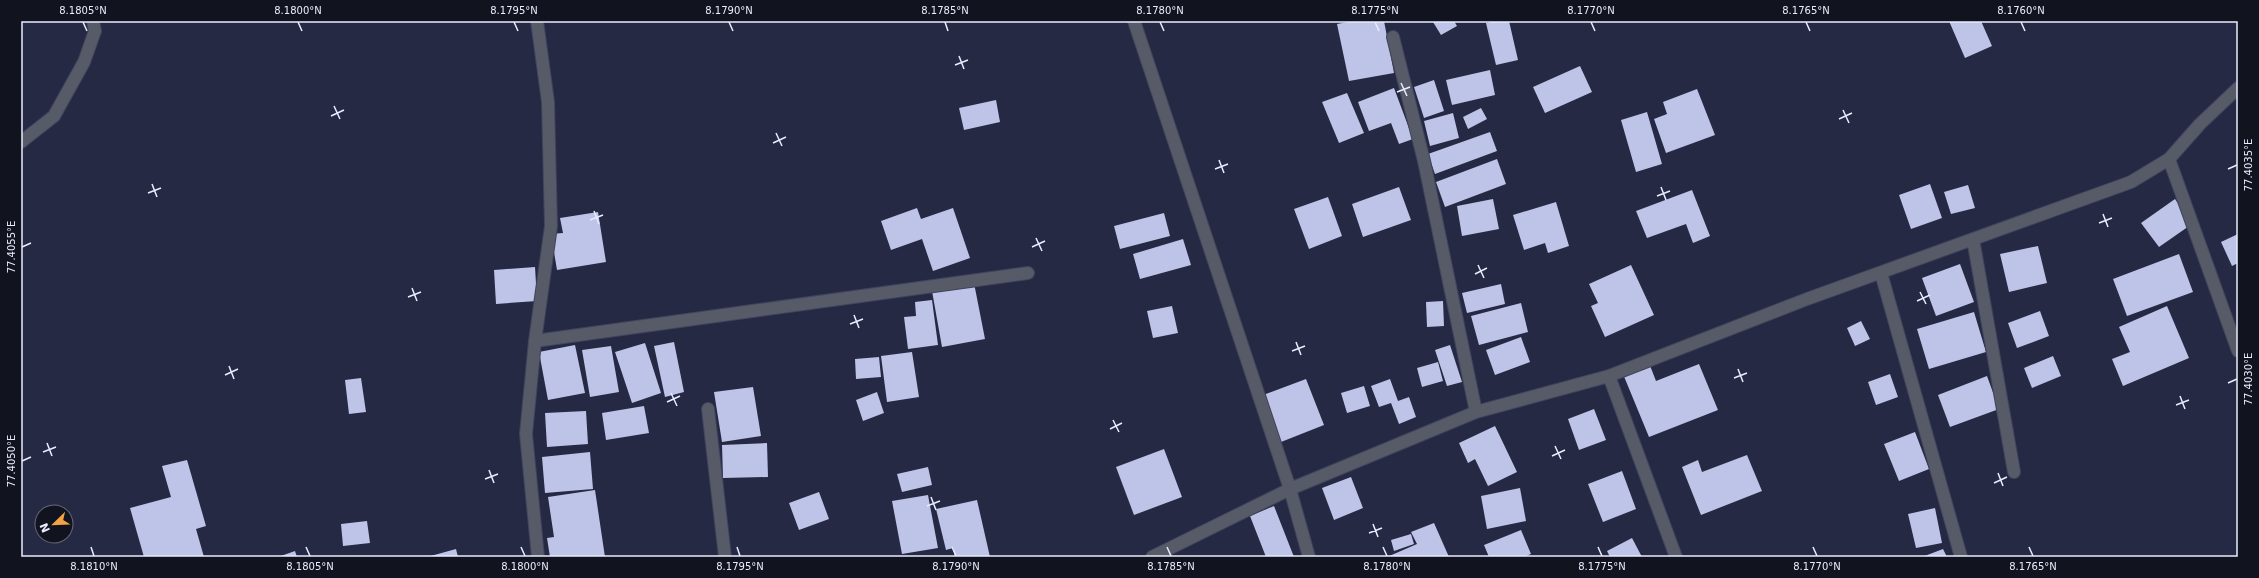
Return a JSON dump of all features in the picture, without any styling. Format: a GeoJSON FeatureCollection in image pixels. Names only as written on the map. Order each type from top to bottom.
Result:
{"type":"FeatureCollection","features":[{"type":"Feature","properties":{"kind":"street"},"geometry":{"type":"LineString","coordinates":[[21,142],[54,116],[84,62],[95,31],[93,21]]}},
{"type":"Feature","properties":{"kind":"street"},"geometry":{"type":"LineString","coordinates":[[537,21],[548,102],[551,226],[535,341],[526,434],[538,557]]}},
{"type":"Feature","properties":{"kind":"street"},"geometry":{"type":"LineString","coordinates":[[1134,21],[1290,489],[1309,557]]}},
{"type":"Feature","properties":{"kind":"street"},"geometry":{"type":"LineString","coordinates":[[1394,37],[1424,161],[1476,412]]}},
{"type":"Feature","properties":{"kind":"street"},"geometry":{"type":"LineString","coordinates":[[1152,557],[1290,489],[1476,412],[1609,376],[1880,273],[2131,182],[2169,159],[2200,124],[2238,88]]}},
{"type":"Feature","properties":{"kind":"street"},"geometry":{"type":"LineString","coordinates":[[2169,159],[2238,351]]}},
{"type":"Feature","properties":{"kind":"street"},"geometry":{"type":"LineString","coordinates":[[1973,239],[2014,472]]}},
{"type":"Feature","properties":{"kind":"street"},"geometry":{"type":"LineString","coordinates":[[1880,273],[1961,557]]}},
{"type":"Feature","properties":{"kind":"street"},"geometry":{"type":"LineString","coordinates":[[535,341],[1028,274]]}},
{"type":"Feature","properties":{"kind":"street"},"geometry":{"type":"LineString","coordinates":[[1609,376],[1676,557]]}},
{"type":"Feature","properties":{"kind":"street"},"geometry":{"type":"LineString","coordinates":[[708,409],[725,557]]}},
{"type":"Feature","properties":{"kind":"building"},"geometry":{"type":"Polygon","coordinates":[[[1353,21],[1384,21],[1394,73],[1349,81],[1337,24],[1353,21]]]}},
{"type":"Feature","properties":{"kind":"building"},"geometry":{"type":"Polygon","coordinates":[[[1454,21],[1457,26],[1441,35],[1433,22],[1454,21]]]}},
{"type":"Feature","properties":{"kind":"building"},"geometry":{"type":"Polygon","coordinates":[[[1509,21],[1518,60],[1496,65],[1486,23],[1509,21]]]}},
{"type":"Feature","properties":{"kind":"building"},"geometry":{"type":"Polygon","coordinates":[[[1949,21],[1981,21],[1992,46],[1965,58],[1949,21]]]}},
{"type":"Feature","properties":{"kind":"building"},"geometry":{"type":"Polygon","coordinates":[[[1580,66],[1592,92],[1545,113],[1533,87],[1580,66]]]}},
{"type":"Feature","properties":{"kind":"building"},"geometry":{"type":"Polygon","coordinates":[[[1490,70],[1495,95],[1452,105],[1446,80],[1490,70]]]}},
{"type":"Feature","properties":{"kind":"building"},"geometry":{"type":"Polygon","coordinates":[[[1434,80],[1444,111],[1424,118],[1414,87],[1434,80]]]}},
{"type":"Feature","properties":{"kind":"building"},"geometry":{"type":"Polygon","coordinates":[[[1394,88],[1413,139],[1399,144],[1391,123],[1369,131],[1358,102],[1394,88]]]}},
{"type":"Feature","properties":{"kind":"building"},"geometry":{"type":"Polygon","coordinates":[[[1697,89],[1715,135],[1666,153],[1654,119],[1667,114],[1663,102],[1697,89]]]}},
{"type":"Feature","properties":{"kind":"building"},"geometry":{"type":"Polygon","coordinates":[[[1347,93],[1364,133],[1339,143],[1322,102],[1347,93]]]}},
{"type":"Feature","properties":{"kind":"building"},"geometry":{"type":"Polygon","coordinates":[[[996,100],[1000,122],[964,130],[959,108],[996,100]]]}},
{"type":"Feature","properties":{"kind":"building"},"geometry":{"type":"Polygon","coordinates":[[[1481,108],[1487,119],[1468,129],[1463,117],[1481,108]]]}},
{"type":"Feature","properties":{"kind":"building"},"geometry":{"type":"Polygon","coordinates":[[[1647,112],[1662,164],[1636,172],[1621,120],[1647,112]]]}},
{"type":"Feature","properties":{"kind":"building"},"geometry":{"type":"Polygon","coordinates":[[[1453,113],[1459,138],[1430,146],[1424,121],[1453,113]]]}},
{"type":"Feature","properties":{"kind":"building"},"geometry":{"type":"Polygon","coordinates":[[[1490,132],[1497,151],[1435,174],[1428,154],[1490,132]]]}},
{"type":"Feature","properties":{"kind":"building"},"geometry":{"type":"Polygon","coordinates":[[[1497,159],[1506,184],[1445,207],[1436,182],[1497,159]]]}},
{"type":"Feature","properties":{"kind":"building"},"geometry":{"type":"Polygon","coordinates":[[[1930,184],[1942,218],[1911,229],[1899,195],[1930,184]]]}},
{"type":"Feature","properties":{"kind":"building"},"geometry":{"type":"Polygon","coordinates":[[[1968,185],[1975,208],[1951,214],[1944,192],[1968,185]]]}},
{"type":"Feature","properties":{"kind":"building"},"geometry":{"type":"Polygon","coordinates":[[[1399,187],[1411,220],[1363,237],[1352,204],[1399,187]]]}},
{"type":"Feature","properties":{"kind":"building"},"geometry":{"type":"Polygon","coordinates":[[[1692,190],[1710,236],[1693,243],[1686,224],[1647,238],[1636,211],[1692,190]]]}},
{"type":"Feature","properties":{"kind":"building"},"geometry":{"type":"Polygon","coordinates":[[[1328,197],[1342,236],[1309,249],[1294,209],[1328,197]]]}},
{"type":"Feature","properties":{"kind":"building"},"geometry":{"type":"Polygon","coordinates":[[[1493,199],[1499,229],[1462,236],[1457,206],[1493,199]]]}},
{"type":"Feature","properties":{"kind":"building"},"geometry":{"type":"Polygon","coordinates":[[[2175,199],[2192,224],[2159,247],[2141,223],[2175,199]]]}},
{"type":"Feature","properties":{"kind":"building"},"geometry":{"type":"Polygon","coordinates":[[[1556,202],[1569,246],[1548,253],[1545,243],[1524,250],[1513,215],[1556,202]]]}},
{"type":"Feature","properties":{"kind":"building"},"geometry":{"type":"Polygon","coordinates":[[[917,208],[921,219],[953,208],[970,258],[933,271],[922,239],[891,250],[881,221],[917,208]]]}},
{"type":"Feature","properties":{"kind":"building"},"geometry":{"type":"Polygon","coordinates":[[[598,212],[606,262],[557,270],[551,234],[563,233],[560,218],[598,212]]]}},
{"type":"Feature","properties":{"kind":"building"},"geometry":{"type":"Polygon","coordinates":[[[1164,213],[1170,236],[1120,249],[1114,226],[1164,213]]]}},
{"type":"Feature","properties":{"kind":"building"},"geometry":{"type":"Polygon","coordinates":[[[2238,234],[2238,263],[2232,266],[2221,242],[2238,234]]]}},
{"type":"Feature","properties":{"kind":"building"},"geometry":{"type":"Polygon","coordinates":[[[1183,239],[1191,265],[1140,279],[1133,254],[1183,239]]]}},
{"type":"Feature","properties":{"kind":"building"},"geometry":{"type":"Polygon","coordinates":[[[2038,246],[2047,283],[2009,292],[2000,254],[2038,246]]]}},
{"type":"Feature","properties":{"kind":"building"},"geometry":{"type":"Polygon","coordinates":[[[2179,254],[2193,292],[2127,316],[2113,279],[2179,254]]]}},
{"type":"Feature","properties":{"kind":"building"},"geometry":{"type":"Polygon","coordinates":[[[1960,264],[1974,302],[1936,316],[1922,278],[1960,264]]]}},
{"type":"Feature","properties":{"kind":"building"},"geometry":{"type":"Polygon","coordinates":[[[1631,265],[1654,315],[1605,337],[1591,306],[1598,303],[1589,284],[1631,265]]]}},
{"type":"Feature","properties":{"kind":"building"},"geometry":{"type":"Polygon","coordinates":[[[535,267],[537,301],[496,304],[494,270],[535,267]]]}},
{"type":"Feature","properties":{"kind":"building"},"geometry":{"type":"Polygon","coordinates":[[[974,283],[985,339],[942,347],[932,291],[974,283]]]}},
{"type":"Feature","properties":{"kind":"building"},"geometry":{"type":"Polygon","coordinates":[[[1501,284],[1505,304],[1467,313],[1462,293],[1501,284]]]}},
{"type":"Feature","properties":{"kind":"building"},"geometry":{"type":"Polygon","coordinates":[[[932,300],[938,345],[908,349],[904,317],[916,316],[915,302],[932,300]]]}},
{"type":"Feature","properties":{"kind":"building"},"geometry":{"type":"Polygon","coordinates":[[[1443,301],[1444,326],[1427,327],[1426,302],[1443,301]]]}},
{"type":"Feature","properties":{"kind":"building"},"geometry":{"type":"Polygon","coordinates":[[[1521,303],[1528,332],[1479,345],[1471,316],[1521,303]]]}},
{"type":"Feature","properties":{"kind":"building"},"geometry":{"type":"Polygon","coordinates":[[[1172,306],[1178,333],[1153,338],[1147,311],[1172,306]]]}},
{"type":"Feature","properties":{"kind":"building"},"geometry":{"type":"Polygon","coordinates":[[[2167,306],[2189,358],[2123,386],[2112,359],[2130,352],[2119,327],[2167,306]]]}},
{"type":"Feature","properties":{"kind":"building"},"geometry":{"type":"Polygon","coordinates":[[[2040,311],[2049,336],[2017,348],[2008,323],[2040,311]]]}},
{"type":"Feature","properties":{"kind":"building"},"geometry":{"type":"Polygon","coordinates":[[[1974,312],[1986,352],[1929,369],[1917,329],[1974,312]]]}},
{"type":"Feature","properties":{"kind":"building"},"geometry":{"type":"Polygon","coordinates":[[[1861,321],[1870,339],[1855,346],[1847,328],[1861,321]]]}},
{"type":"Feature","properties":{"kind":"building"},"geometry":{"type":"Polygon","coordinates":[[[1521,337],[1530,362],[1495,375],[1486,350],[1521,337]]]}},
{"type":"Feature","properties":{"kind":"building"},"geometry":{"type":"Polygon","coordinates":[[[674,342],[684,392],[665,397],[654,346],[674,342]]]}},
{"type":"Feature","properties":{"kind":"building"},"geometry":{"type":"Polygon","coordinates":[[[645,343],[661,393],[632,403],[615,352],[645,343]]]}},
{"type":"Feature","properties":{"kind":"building"},"geometry":{"type":"Polygon","coordinates":[[[575,345],[585,393],[548,400],[539,352],[575,345]]]}},
{"type":"Feature","properties":{"kind":"building"},"geometry":{"type":"Polygon","coordinates":[[[1450,345],[1462,382],[1447,386],[1435,350],[1450,345]]]}},
{"type":"Feature","properties":{"kind":"building"},"geometry":{"type":"Polygon","coordinates":[[[611,346],[619,392],[590,397],[582,350],[611,346]]]}},
{"type":"Feature","properties":{"kind":"building"},"geometry":{"type":"Polygon","coordinates":[[[912,352],[919,397],[887,402],[881,356],[912,352]]]}},
{"type":"Feature","properties":{"kind":"building"},"geometry":{"type":"Polygon","coordinates":[[[2053,356],[2061,376],[2032,388],[2024,368],[2053,356]]]}},
{"type":"Feature","properties":{"kind":"building"},"geometry":{"type":"Polygon","coordinates":[[[879,357],[881,377],[856,379],[855,359],[879,357]]]}},
{"type":"Feature","properties":{"kind":"building"},"geometry":{"type":"Polygon","coordinates":[[[1438,362],[1443,381],[1422,387],[1417,368],[1438,362]]]}},
{"type":"Feature","properties":{"kind":"building"},"geometry":{"type":"Polygon","coordinates":[[[1649,363],[1656,381],[1699,364],[1718,410],[1649,437],[1623,374],[1649,363]]]}},
{"type":"Feature","properties":{"kind":"building"},"geometry":{"type":"Polygon","coordinates":[[[1890,374],[1898,397],[1876,405],[1868,382],[1890,374]]]}},
{"type":"Feature","properties":{"kind":"building"},"geometry":{"type":"Polygon","coordinates":[[[1987,376],[1999,409],[1950,427],[1938,395],[1987,376]]]}},
{"type":"Feature","properties":{"kind":"building"},"geometry":{"type":"Polygon","coordinates":[[[361,378],[366,412],[349,414],[345,380],[361,378]]]}},
{"type":"Feature","properties":{"kind":"building"},"geometry":{"type":"Polygon","coordinates":[[[1306,379],[1324,425],[1281,442],[1263,395],[1306,379]]]}},
{"type":"Feature","properties":{"kind":"building"},"geometry":{"type":"Polygon","coordinates":[[[1390,379],[1398,401],[1409,397],[1416,417],[1399,424],[1391,403],[1379,407],[1371,386],[1390,379]]]}},
{"type":"Feature","properties":{"kind":"building"},"geometry":{"type":"Polygon","coordinates":[[[1364,386],[1370,406],[1347,413],[1341,393],[1364,386]]]}},
{"type":"Feature","properties":{"kind":"building"},"geometry":{"type":"Polygon","coordinates":[[[753,387],[761,436],[722,442],[714,392],[753,387]]]}},
{"type":"Feature","properties":{"kind":"building"},"geometry":{"type":"Polygon","coordinates":[[[877,392],[884,413],[863,421],[856,400],[877,392]]]}},
{"type":"Feature","properties":{"kind":"building"},"geometry":{"type":"Polygon","coordinates":[[[644,406],[649,433],[606,440],[602,413],[644,406]]]}},
{"type":"Feature","properties":{"kind":"building"},"geometry":{"type":"Polygon","coordinates":[[[1594,409],[1606,440],[1579,450],[1568,419],[1594,409]]]}},
{"type":"Feature","properties":{"kind":"building"},"geometry":{"type":"Polygon","coordinates":[[[586,411],[588,444],[547,447],[545,413],[586,411]]]}},
{"type":"Feature","properties":{"kind":"building"},"geometry":{"type":"Polygon","coordinates":[[[1495,426],[1517,472],[1488,486],[1475,459],[1468,463],[1459,443],[1495,426]]]}},
{"type":"Feature","properties":{"kind":"building"},"geometry":{"type":"Polygon","coordinates":[[[1915,432],[1929,469],[1899,481],[1884,444],[1915,432]]]}},
{"type":"Feature","properties":{"kind":"building"},"geometry":{"type":"Polygon","coordinates":[[[767,443],[768,477],[723,478],[722,445],[767,443]]]}},
{"type":"Feature","properties":{"kind":"building"},"geometry":{"type":"Polygon","coordinates":[[[1164,449],[1182,497],[1134,515],[1116,467],[1164,449]]]}},
{"type":"Feature","properties":{"kind":"building"},"geometry":{"type":"Polygon","coordinates":[[[590,452],[593,489],[545,493],[542,457],[590,452]]]}},
{"type":"Feature","properties":{"kind":"building"},"geometry":{"type":"Polygon","coordinates":[[[1747,455],[1762,491],[1701,515],[1682,467],[1698,460],[1702,472],[1747,455]]]}},
{"type":"Feature","properties":{"kind":"building"},"geometry":{"type":"Polygon","coordinates":[[[187,460],[206,526],[196,529],[204,557],[144,557],[130,508],[171,497],[162,466],[187,460]]]}},
{"type":"Feature","properties":{"kind":"building"},"geometry":{"type":"Polygon","coordinates":[[[928,467],[932,485],[902,492],[897,474],[928,467]]]}},
{"type":"Feature","properties":{"kind":"building"},"geometry":{"type":"Polygon","coordinates":[[[1622,471],[1636,509],[1603,522],[1588,484],[1622,471]]]}},
{"type":"Feature","properties":{"kind":"building"},"geometry":{"type":"Polygon","coordinates":[[[1351,477],[1363,508],[1334,520],[1322,488],[1351,477]]]}},
{"type":"Feature","properties":{"kind":"building"},"geometry":{"type":"Polygon","coordinates":[[[1520,488],[1526,521],[1487,529],[1481,496],[1520,488]]]}},
{"type":"Feature","properties":{"kind":"building"},"geometry":{"type":"Polygon","coordinates":[[[595,490],[605,557],[550,557],[547,538],[554,537],[548,497],[595,490]]]}},
{"type":"Feature","properties":{"kind":"building"},"geometry":{"type":"Polygon","coordinates":[[[819,492],[829,519],[799,530],[789,503],[819,492]]]}},
{"type":"Feature","properties":{"kind":"building"},"geometry":{"type":"Polygon","coordinates":[[[928,495],[938,548],[902,554],[892,501],[928,495]]]}},
{"type":"Feature","properties":{"kind":"building"},"geometry":{"type":"Polygon","coordinates":[[[977,500],[990,557],[955,557],[953,548],[946,550],[936,509],[977,500]]]}},
{"type":"Feature","properties":{"kind":"building"},"geometry":{"type":"Polygon","coordinates":[[[1274,506],[1294,557],[1266,557],[1250,516],[1274,506]]]}},
{"type":"Feature","properties":{"kind":"building"},"geometry":{"type":"Polygon","coordinates":[[[1935,508],[1942,543],[1916,548],[1908,514],[1935,508]]]}},
{"type":"Feature","properties":{"kind":"building"},"geometry":{"type":"Polygon","coordinates":[[[367,521],[370,543],[343,546],[341,524],[367,521]]]}},
{"type":"Feature","properties":{"kind":"building"},"geometry":{"type":"Polygon","coordinates":[[[1434,523],[1449,557],[1387,557],[1417,544],[1411,532],[1434,523]]]}},
{"type":"Feature","properties":{"kind":"building"},"geometry":{"type":"Polygon","coordinates":[[[1521,530],[1531,554],[1523,557],[1489,557],[1484,545],[1521,530]]]}},
{"type":"Feature","properties":{"kind":"building"},"geometry":{"type":"Polygon","coordinates":[[[1411,534],[1414,544],[1394,551],[1391,540],[1411,534]]]}},
{"type":"Feature","properties":{"kind":"building"},"geometry":{"type":"Polygon","coordinates":[[[1632,538],[1642,557],[1610,557],[1607,551],[1632,538]]]}},
{"type":"Feature","properties":{"kind":"building"},"geometry":{"type":"Polygon","coordinates":[[[456,549],[458,557],[427,557],[456,549]]]}},
{"type":"Feature","properties":{"kind":"building"},"geometry":{"type":"Polygon","coordinates":[[[1943,549],[1947,557],[1922,557],[1943,549]]]}},
{"type":"Feature","properties":{"kind":"building"},"geometry":{"type":"Polygon","coordinates":[[[295,551],[297,557],[278,557],[295,551]]]}}]}
